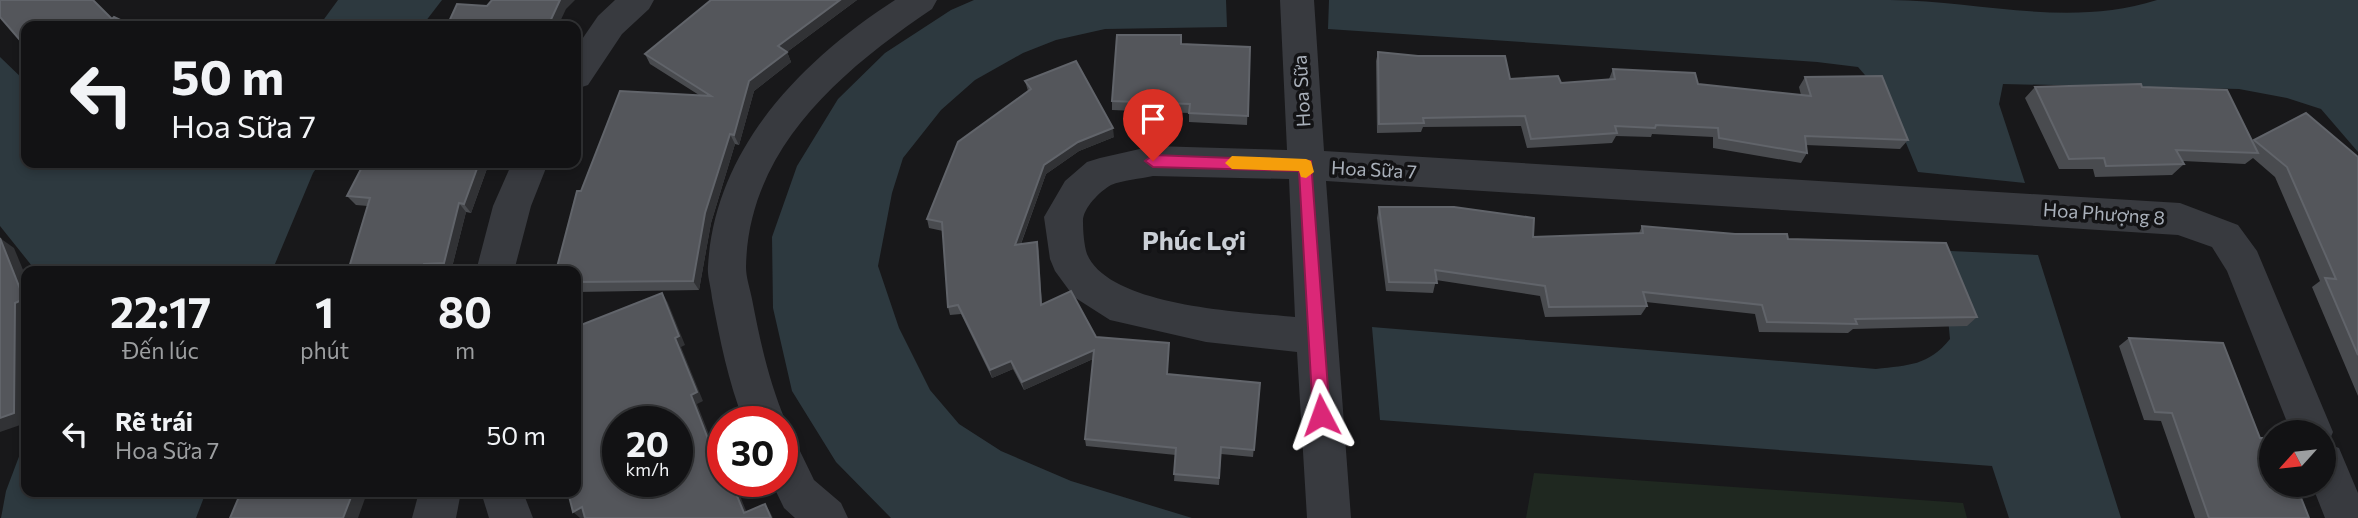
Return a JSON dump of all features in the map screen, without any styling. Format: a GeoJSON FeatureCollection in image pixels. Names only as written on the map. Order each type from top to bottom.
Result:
{"type":"FeatureCollection","features":[{"type":"Feature","properties":{"kind":"street"},"geometry":{"type":"LineString","coordinates":[[581,68],[610,24],[637,0]]}},
{"type":"Feature","properties":{"kind":"street"},"geometry":{"type":"LineString","coordinates":[[760,406],[738,341],[727,268],[742,188],[770,132],[819,76],[874,29],[920,0]]}},
{"type":"Feature","properties":{"kind":"street","name":"Hoa Sữa"},"geometry":{"type":"LineString","coordinates":[[1297,0],[1315,337],[1329,518]]}},
{"type":"Feature","properties":{"kind":"street","name":"Hoa Sữa 7"},"geometry":{"type":"LineString","coordinates":[[1315,337],[1206,325],[1124,308],[1088,285],[1069,259],[1063,217],[1078,192],[1100,173],[1153,161],[1306,165],[1975,205]]}},
{"type":"Feature","properties":{"kind":"street"},"geometry":{"type":"LineString","coordinates":[[496,266],[512,206],[528,168]]}},
{"type":"Feature","properties":{"kind":"street","name":"Hoa Phượng 8"},"geometry":{"type":"LineString","coordinates":[[1975,205],[2180,219],[2225,236],[2243,263],[2307,420]]}},
{"type":"Feature","properties":{"kind":"street"},"geometry":{"type":"LineString","coordinates":[[2336,491],[2347,518]]}},
{"type":"Feature","properties":{"kind":"street"},"geometry":{"type":"LineString","coordinates":[[798,492],[826,518]]}},
{"type":"Feature","properties":{"kind":"street"},"geometry":{"type":"LineString","coordinates":[[434,518],[439,497]]}},
{"type":"Feature","properties":{"kind":"street"},"geometry":{"type":"LineString","coordinates":[[504,497],[511,518]]}},
{"type":"Feature","properties":{"kind":"shaded area"},"geometry":{"type":"Polygon","coordinates":[[[338,0],[442,0],[426,21],[323,21],[338,0]]]}},
{"type":"Feature","properties":{"kind":"shaded area"},"geometry":{"type":"Polygon","coordinates":[[[974,0],[1226,0],[1227,27],[1105,29],[1056,40],[1023,53],[975,80],[941,110],[903,158],[892,193],[878,266],[899,328],[930,390],[959,424],[1001,451],[1071,481],[1192,518],[891,518],[836,462],[792,391],[773,308],[772,237],[797,166],[838,99],[885,53],[951,10],[974,0]]]}},
{"type":"Feature","properties":{"kind":"shaded area"},"geometry":{"type":"Polygon","coordinates":[[[1329,0],[1890,0],[2058,13],[2124,8],[2157,0],[2358,0],[2358,152],[2321,109],[2287,98],[2239,89],[2003,84],[1999,104],[2025,183],[1918,172],[1890,104],[1858,67],[1328,29],[1329,0]]]}},
{"type":"Feature","properties":{"kind":"shaded area"},"geometry":{"type":"Polygon","coordinates":[[[0,57],[21,77],[21,168],[316,168],[274,266],[32,266],[0,226],[0,57]]]}},
{"type":"Feature","properties":{"kind":"shaded area"},"geometry":{"type":"Polygon","coordinates":[[[1928,250],[2038,255],[2121,518],[2009,518],[1992,466],[1380,420],[1372,327],[1876,369],[1917,363],[1934,355],[1950,339],[1946,297],[1928,250]]]}},
{"type":"Feature","properties":{"kind":"shaded area"},"geometry":{"type":"Polygon","coordinates":[[[21,451],[21,497],[204,497],[196,518],[1,518],[6,491],[21,451]]]}},
{"type":"Feature","properties":{"kind":"shaded area"},"geometry":{"type":"Polygon","coordinates":[[[1534,473],[1963,503],[1967,518],[1526,518],[1534,473]]]}},
{"type":"Feature","properties":{"kind":"building"},"geometry":{"type":"Polygon","coordinates":[[[0,0],[93,0],[112,19],[114,17],[122,21],[21,21],[21,41],[0,17],[0,0]]]}},
{"type":"Feature","properties":{"kind":"building"},"geometry":{"type":"Polygon","coordinates":[[[492,0],[560,0],[550,21],[449,21],[457,4],[487,6],[492,0]]]}},
{"type":"Feature","properties":{"kind":"building"},"geometry":{"type":"Polygon","coordinates":[[[711,0],[840,0],[778,46],[787,52],[749,81],[734,135],[730,134],[705,213],[693,281],[581,282],[581,266],[557,266],[577,191],[581,191],[620,91],[711,96],[645,54],[711,0]]]}},
{"type":"Feature","properties":{"kind":"building"},"geometry":{"type":"Polygon","coordinates":[[[1117,35],[1181,35],[1181,44],[1250,47],[1248,116],[1189,113],[1190,104],[1112,101],[1117,35]]]}},
{"type":"Feature","properties":{"kind":"building"},"geometry":{"type":"Polygon","coordinates":[[[1378,52],[1418,56],[1505,56],[1510,79],[1558,76],[1561,83],[1615,79],[1613,69],[1695,73],[1698,84],[1811,96],[1805,77],[1882,76],[1908,140],[1805,136],[1807,153],[1719,138],[1718,128],[1615,126],[1617,133],[1531,139],[1525,116],[1423,118],[1424,123],[1379,124],[1378,52]]]}},
{"type":"Feature","properties":{"kind":"building"},"geometry":{"type":"Polygon","coordinates":[[[1076,61],[1113,128],[1078,142],[1044,165],[1015,245],[1037,242],[1041,305],[1071,291],[1096,337],[1169,343],[1167,374],[1260,383],[1254,450],[1221,447],[1219,478],[1174,474],[1176,448],[1085,439],[1094,350],[1022,382],[1011,361],[990,370],[958,305],[948,307],[942,222],[927,219],[958,142],[1031,89],[1025,81],[1076,61]]]}},
{"type":"Feature","properties":{"kind":"building"},"geometry":{"type":"Polygon","coordinates":[[[2141,84],[2142,87],[2227,90],[2258,153],[2176,150],[2184,164],[2106,166],[2104,158],[2069,159],[2035,87],[2141,84]]]}},
{"type":"Feature","properties":{"kind":"building"},"geometry":{"type":"Polygon","coordinates":[[[2306,113],[2358,157],[2358,355],[2325,278],[2336,279],[2287,167],[2254,140],[2306,113]]]}},
{"type":"Feature","properties":{"kind":"building"},"geometry":{"type":"Polygon","coordinates":[[[361,168],[477,168],[464,204],[459,203],[444,263],[424,266],[350,266],[370,198],[347,196],[361,168]]]}},
{"type":"Feature","properties":{"kind":"building"},"geometry":{"type":"Polygon","coordinates":[[[1379,207],[1454,207],[1534,218],[1533,237],[1643,233],[1642,226],[1735,234],[1787,234],[1788,239],[1946,243],[1977,317],[1855,319],[1857,324],[1767,322],[1762,305],[1643,292],[1647,306],[1549,307],[1545,286],[1435,270],[1437,283],[1389,282],[1379,207]]]}},
{"type":"Feature","properties":{"kind":"building"},"geometry":{"type":"Polygon","coordinates":[[[0,238],[21,291],[21,300],[15,303],[14,413],[0,418],[0,238]]]}},
{"type":"Feature","properties":{"kind":"building"},"geometry":{"type":"Polygon","coordinates":[[[662,293],[679,336],[675,338],[697,392],[691,395],[707,436],[707,497],[738,497],[744,513],[765,504],[771,518],[585,518],[582,507],[573,512],[569,497],[581,497],[581,325],[662,293]]]}},
{"type":"Feature","properties":{"kind":"building"},"geometry":{"type":"Polygon","coordinates":[[[2129,338],[2223,343],[2259,435],[2259,497],[2301,497],[2309,518],[2209,518],[2172,413],[2155,412],[2129,338]]]}},
{"type":"Feature","properties":{"kind":"building"},"geometry":{"type":"Polygon","coordinates":[[[239,497],[351,497],[343,518],[230,518],[239,497]]]}},
{"type":"Feature","properties":{"kind":"slow traffic"},"geometry":{"type":"LineString","coordinates":[[1232,163],[1306,165],[1306,172]]}},
{"type":"Feature","properties":{"kind":"district","name":"Phúc Lợi"},"geometry":{"type":"Point","coordinates":[1194,239]}},
{"type":"Feature","properties":{"kind":"route"},"geometry":{"type":"LineString","coordinates":[[1153,161],[1306,165],[1321,415]]}}]}
